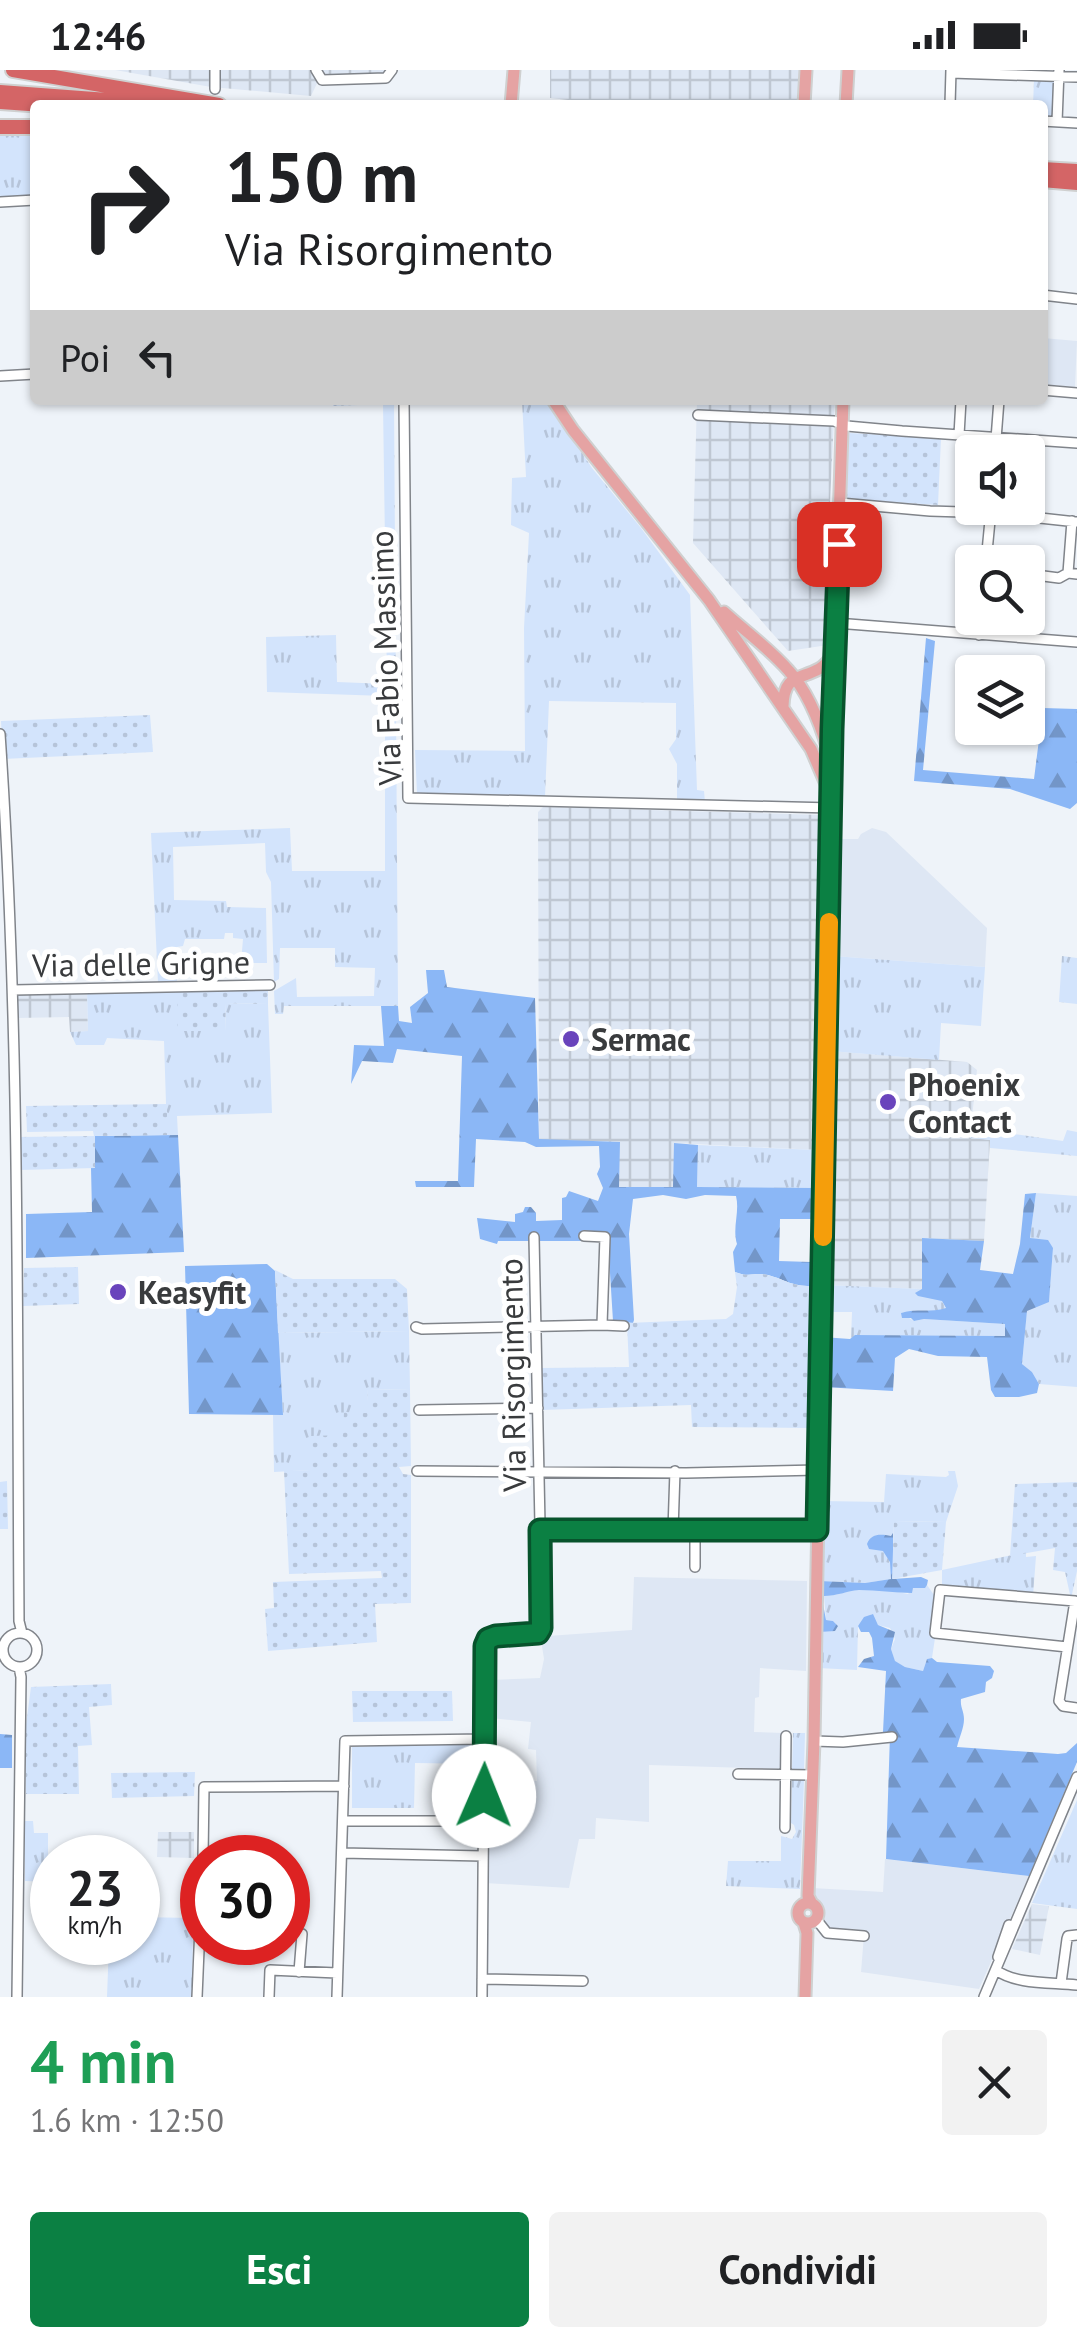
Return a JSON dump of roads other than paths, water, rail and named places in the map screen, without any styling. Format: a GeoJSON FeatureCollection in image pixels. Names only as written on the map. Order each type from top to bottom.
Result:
{"type":"FeatureCollection","features":[{"type":"Feature","properties":{"kind":"highway"},"geometry":{"type":"LineString","coordinates":[[13,70],[190,100]]}},
{"type":"Feature","properties":{"kind":"highway"},"geometry":{"type":"LineString","coordinates":[[0,92],[108,100]]}},
{"type":"Feature","properties":{"kind":"highway"},"geometry":{"type":"LineString","coordinates":[[0,102],[30,104]]}},
{"type":"Feature","properties":{"kind":"highway"},"geometry":{"type":"LineString","coordinates":[[0,127],[30,126]]}},
{"type":"Feature","properties":{"kind":"highway"},"geometry":{"type":"LineString","coordinates":[[1048,169],[1077,171]]}},
{"type":"Feature","properties":{"kind":"highway"},"geometry":{"type":"LineString","coordinates":[[1048,180],[1077,182]]}},
{"type":"Feature","properties":{"kind":"main road"},"geometry":{"type":"LineString","coordinates":[[511,100],[514,70]]}},
{"type":"Feature","properties":{"kind":"main road"},"geometry":{"type":"LineString","coordinates":[[804,100],[806,70]]}},
{"type":"Feature","properties":{"kind":"main road"},"geometry":{"type":"LineString","coordinates":[[848,70],[848,100]]}},
{"type":"Feature","properties":{"kind":"main road"},"geometry":{"type":"LineString","coordinates":[[556,405],[709,600],[783,706],[818,761],[832,804]]}},
{"type":"Feature","properties":{"kind":"main road"},"geometry":{"type":"LineString","coordinates":[[804,1997],[812,1927],[798,1914],[807,1902],[814,1742],[831,764],[843,405]]}},
{"type":"Feature","properties":{"kind":"main road"},"geometry":{"type":"LineString","coordinates":[[709,600],[794,678],[817,721],[831,764]]}},
{"type":"Feature","properties":{"kind":"main road"},"geometry":{"type":"LineString","coordinates":[[783,706],[785,691],[794,678],[819,670],[836,651]]}},
{"type":"Feature","properties":{"kind":"main road"},"geometry":{"type":"LineString","coordinates":[[791,720],[807,724],[817,721],[828,709],[833,694]]}},
{"type":"Feature","properties":{"kind":"street"},"geometry":{"type":"LineString","coordinates":[[216,70],[216,89]]}},
{"type":"Feature","properties":{"kind":"street"},"geometry":{"type":"LineString","coordinates":[[316,70],[322,80],[386,78],[392,70]]}},
{"type":"Feature","properties":{"kind":"street"},"geometry":{"type":"LineString","coordinates":[[950,100],[951,71],[1059,73],[1077,77]]}},
{"type":"Feature","properties":{"kind":"street"},"geometry":{"type":"LineString","coordinates":[[1057,122],[1059,73]]}},
{"type":"Feature","properties":{"kind":"street"},"geometry":{"type":"LineString","coordinates":[[1048,121],[1077,124]]}},
{"type":"Feature","properties":{"kind":"street"},"geometry":{"type":"LineString","coordinates":[[0,202],[30,200]]}},
{"type":"Feature","properties":{"kind":"street"},"geometry":{"type":"LineString","coordinates":[[1048,296],[1077,298]]}},
{"type":"Feature","properties":{"kind":"street"},"geometry":{"type":"LineString","coordinates":[[0,376],[30,374]]}},
{"type":"Feature","properties":{"kind":"street"},"geometry":{"type":"LineString","coordinates":[[1048,390],[1077,392]]}},
{"type":"Feature","properties":{"kind":"street","name":"Via Fabio Massimo"},"geometry":{"type":"LineString","coordinates":[[404,405],[408,798],[832,804]]}},
{"type":"Feature","properties":{"kind":"street"},"geometry":{"type":"LineString","coordinates":[[698,414],[834,421],[842,425],[959,435],[961,405]]}},
{"type":"Feature","properties":{"kind":"street"},"geometry":{"type":"LineString","coordinates":[[996,435],[999,405]]}},
{"type":"Feature","properties":{"kind":"street"},"geometry":{"type":"LineString","coordinates":[[1045,442],[1077,444]]}},
{"type":"Feature","properties":{"kind":"street"},"geometry":{"type":"LineString","coordinates":[[840,503],[955,508]]}},
{"type":"Feature","properties":{"kind":"street"},"geometry":{"type":"LineString","coordinates":[[1045,517],[1075,521],[1073,573],[1059,578],[1045,576]]}},
{"type":"Feature","properties":{"kind":"street"},"geometry":{"type":"LineString","coordinates":[[836,624],[955,632]]}},
{"type":"Feature","properties":{"kind":"street"},"geometry":{"type":"LineString","coordinates":[[991,635],[1077,642]]}},
{"type":"Feature","properties":{"kind":"street"},"geometry":{"type":"LineString","coordinates":[[0,734],[13,990],[22,1633]]}},
{"type":"Feature","properties":{"kind":"street","name":"Via delle Grigne"},"geometry":{"type":"LineString","coordinates":[[13,990],[270,985]]}},
{"type":"Feature","properties":{"kind":"street"},"geometry":{"type":"LineString","coordinates":[[584,1236],[605,1237],[602,1325]]}},
{"type":"Feature","properties":{"kind":"street","name":"Via Risorgimento"},"geometry":{"type":"LineString","coordinates":[[484,1738],[488,1639],[538,1633],[541,1628],[534,1237]]}},
{"type":"Feature","properties":{"kind":"street"},"geometry":{"type":"LineString","coordinates":[[416,1327],[624,1326]]}},
{"type":"Feature","properties":{"kind":"street"},"geometry":{"type":"LineString","coordinates":[[419,1410],[538,1408]]}},
{"type":"Feature","properties":{"kind":"street"},"geometry":{"type":"LineString","coordinates":[[417,1470],[818,1470]]}},
{"type":"Feature","properties":{"kind":"street"},"geometry":{"type":"LineString","coordinates":[[672,1530],[675,1471]]}},
{"type":"Feature","properties":{"kind":"street"},"geometry":{"type":"LineString","coordinates":[[540,1530],[817,1530]]}},
{"type":"Feature","properties":{"kind":"street"},"geometry":{"type":"LineString","coordinates":[[694,1567],[695,1530]]}},
{"type":"Feature","properties":{"kind":"street"},"geometry":{"type":"LineString","coordinates":[[1067,1647],[935,1632],[940,1590],[1075,1602],[1059,1701],[1063,1706],[1077,1708]]}},
{"type":"Feature","properties":{"kind":"street"},"geometry":{"type":"LineString","coordinates":[[22,1633],[34,1640],[37,1649],[32,1662],[19,1667],[9,1663],[2,1649],[11,1635],[22,1633]]}},
{"type":"Feature","properties":{"kind":"street"},"geometry":{"type":"LineString","coordinates":[[17,1997],[19,1667]]}},
{"type":"Feature","properties":{"kind":"street"},"geometry":{"type":"LineString","coordinates":[[785,1828],[786,1736]]}},
{"type":"Feature","properties":{"kind":"street"},"geometry":{"type":"LineString","coordinates":[[814,1742],[892,1737]]}},
{"type":"Feature","properties":{"kind":"street"},"geometry":{"type":"LineString","coordinates":[[337,1997],[345,1740],[484,1738],[482,1997]]}},
{"type":"Feature","properties":{"kind":"street"},"geometry":{"type":"LineString","coordinates":[[738,1774],[812,1775]]}},
{"type":"Feature","properties":{"kind":"street"},"geometry":{"type":"LineString","coordinates":[[984,1997],[1004,1938],[1077,1777]]}},
{"type":"Feature","properties":{"kind":"street"},"geometry":{"type":"LineString","coordinates":[[203,1835],[204,1787],[344,1786]]}},
{"type":"Feature","properties":{"kind":"street"},"geometry":{"type":"LineString","coordinates":[[344,1821],[446,1822]]}},
{"type":"Feature","properties":{"kind":"street"},"geometry":{"type":"LineString","coordinates":[[342,1853],[483,1856]]}},
{"type":"Feature","properties":{"kind":"street"},"geometry":{"type":"LineString","coordinates":[[812,1927],[864,1936]]}},
{"type":"Feature","properties":{"kind":"street"},"geometry":{"type":"LineString","coordinates":[[1062,1983],[1067,1939],[1077,1936]]}},
{"type":"Feature","properties":{"kind":"street"},"geometry":{"type":"LineString","coordinates":[[197,1997],[198,1965]]}},
{"type":"Feature","properties":{"kind":"street"},"geometry":{"type":"LineString","coordinates":[[299,1972],[300,1965]]}},
{"type":"Feature","properties":{"kind":"street"},"geometry":{"type":"LineString","coordinates":[[269,1997],[270,1970],[338,1973]]}},
{"type":"Feature","properties":{"kind":"street"},"geometry":{"type":"LineString","coordinates":[[996,1970],[1016,1978],[1077,1984]]}},
{"type":"Feature","properties":{"kind":"street"},"geometry":{"type":"LineString","coordinates":[[482,1980],[584,1981]]}},
{"type":"Feature","properties":{"kind":"place","name":"Sermac"},"geometry":{"type":"Point","coordinates":[571,1039]}},
{"type":"Feature","properties":{"kind":"place","name":"Phoenix Contact"},"geometry":{"type":"Point","coordinates":[888,1102]}},
{"type":"Feature","properties":{"kind":"place","name":"Keasyfit"},"geometry":{"type":"Point","coordinates":[118,1292]}}]}
